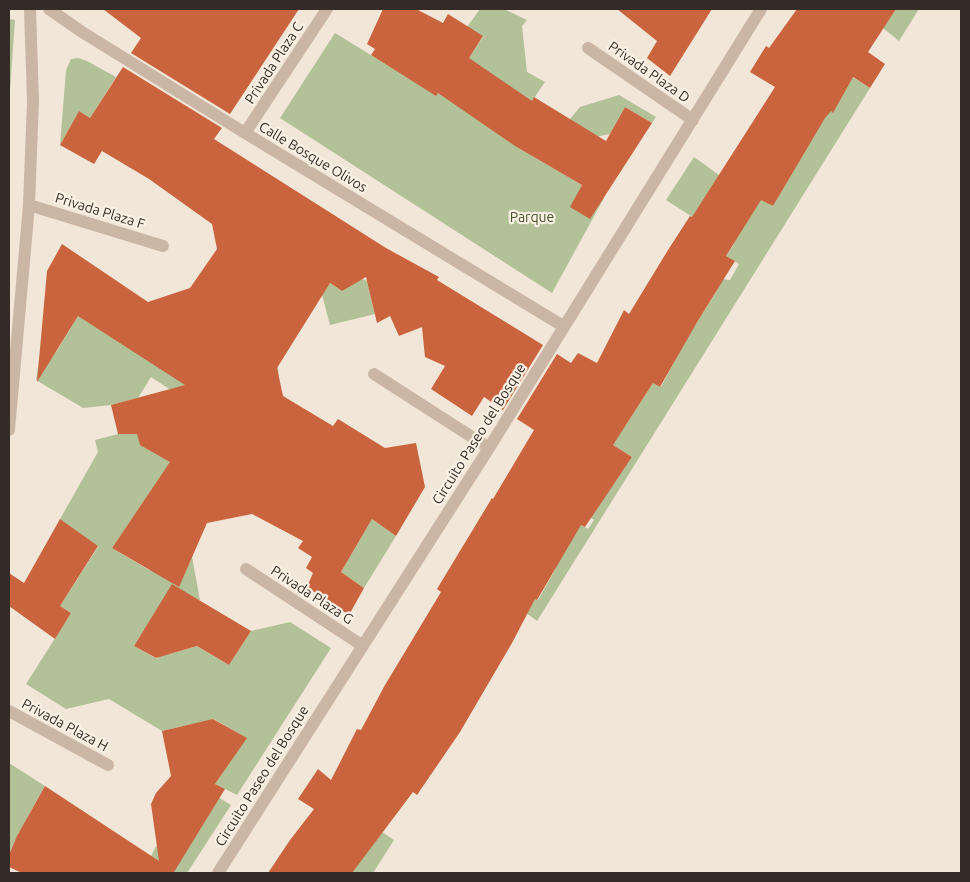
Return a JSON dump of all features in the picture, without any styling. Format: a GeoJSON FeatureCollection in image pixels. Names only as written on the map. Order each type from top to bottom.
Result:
{"type":"FeatureCollection","features":[{"type":"Feature","properties":{"kind":"street"},"geometry":{"type":"LineString","coordinates":[[9,430],[28,205],[33,101],[30,9]]}},
{"type":"Feature","properties":{"kind":"street","name":"Calle Bosque Olivos"},"geometry":{"type":"LineString","coordinates":[[49,9],[82,32],[245,133],[564,326]]}},
{"type":"Feature","properties":{"kind":"street","name":"Privada Plaza C"},"geometry":{"type":"LineString","coordinates":[[245,133],[327,9]]}},
{"type":"Feature","properties":{"kind":"street","name":"Circuito Paseo del Bosque"},"geometry":{"type":"LineString","coordinates":[[218,873],[490,448],[761,9]]}},
{"type":"Feature","properties":{"kind":"street","name":"Privada Plaza D"},"geometry":{"type":"LineString","coordinates":[[588,48],[693,120]]}},
{"type":"Feature","properties":{"kind":"street","name":"Privada Plaza F"},"geometry":{"type":"LineString","coordinates":[[28,205],[163,246]]}},
{"type":"Feature","properties":{"kind":"street"},"geometry":{"type":"LineString","coordinates":[[374,374],[490,448]]}},
{"type":"Feature","properties":{"kind":"street","name":"Privada Plaza G"},"geometry":{"type":"LineString","coordinates":[[246,569],[363,646]]}},
{"type":"Feature","properties":{"kind":"street","name":"Privada Plaza H"},"geometry":{"type":"LineString","coordinates":[[9,711],[108,765]]}},
{"type":"Feature","properties":{"kind":"green space","name":"Parque"},"geometry":{"type":"Polygon","coordinates":[[[480,9],[504,9],[527,20],[522,26],[527,72],[545,82],[532,101],[514,145],[604,198],[552,293],[280,118],[335,33],[436,95],[442,86],[464,65],[483,37],[467,27],[480,9]]]}},
{"type":"Feature","properties":{"kind":"green space"},"geometry":{"type":"Polygon","coordinates":[[[896,9],[919,9],[899,41],[883,28],[896,9]]]}},
{"type":"Feature","properties":{"kind":"green space"},"geometry":{"type":"Polygon","coordinates":[[[9,19],[15,20],[9,105],[9,19]]]}},
{"type":"Feature","properties":{"kind":"green space"},"geometry":{"type":"Polygon","coordinates":[[[78,58],[116,77],[90,118],[79,111],[60,145],[66,70],[71,59],[78,58]]]}},
{"type":"Feature","properties":{"kind":"green space"},"geometry":{"type":"Polygon","coordinates":[[[849,75],[870,88],[537,621],[521,609],[529,595],[538,600],[555,570],[521,550],[574,520],[588,529],[594,520],[584,512],[595,470],[615,482],[632,457],[596,435],[607,412],[626,425],[653,383],[661,387],[722,279],[730,280],[739,264],[726,256],[734,244],[666,200],[694,157],[719,175],[773,206],[828,110],[833,112],[849,75]]]}},
{"type":"Feature","properties":{"kind":"green space"},"geometry":{"type":"Polygon","coordinates":[[[619,95],[656,117],[652,123],[625,107],[610,134],[595,137],[570,119],[580,107],[619,95]]]}},
{"type":"Feature","properties":{"kind":"green space"},"geometry":{"type":"Polygon","coordinates":[[[312,272],[342,291],[358,277],[367,281],[375,314],[330,325],[322,295],[312,272]]]}},
{"type":"Feature","properties":{"kind":"green space"},"geometry":{"type":"Polygon","coordinates":[[[87,301],[278,367],[279,377],[216,420],[164,472],[112,548],[149,570],[192,557],[200,600],[157,609],[134,646],[157,659],[164,649],[170,654],[197,646],[229,665],[251,631],[290,622],[331,648],[237,795],[215,784],[246,738],[214,719],[205,732],[192,724],[162,731],[109,699],[66,709],[26,684],[71,613],[60,606],[98,547],[60,519],[98,452],[95,440],[118,434],[137,434],[189,402],[151,377],[138,398],[111,405],[83,408],[36,380],[40,353],[56,352],[87,301]]]}},
{"type":"Feature","properties":{"kind":"green space"},"geometry":{"type":"Polygon","coordinates":[[[372,519],[396,536],[364,588],[341,572],[372,519]]]}},
{"type":"Feature","properties":{"kind":"green space"},"geometry":{"type":"Polygon","coordinates":[[[9,763],[45,786],[27,818],[33,840],[19,832],[9,855],[9,763]]]}},
{"type":"Feature","properties":{"kind":"green space"},"geometry":{"type":"Polygon","coordinates":[[[216,796],[231,805],[187,873],[168,873],[146,867],[156,846],[181,860],[216,796]]]}},
{"type":"Feature","properties":{"kind":"green space"},"geometry":{"type":"Polygon","coordinates":[[[369,823],[394,840],[373,873],[351,873],[343,869],[369,823]]]}},
{"type":"Feature","properties":{"kind":"building"},"geometry":{"type":"Polygon","coordinates":[[[103,9],[299,9],[230,114],[131,53],[141,38],[103,9]]]}},
{"type":"Feature","properties":{"kind":"building"},"geometry":{"type":"Polygon","coordinates":[[[383,9],[416,9],[443,23],[448,14],[483,36],[469,58],[532,101],[534,97],[606,141],[625,107],[652,123],[590,219],[570,207],[582,185],[515,146],[438,93],[436,96],[371,55],[375,49],[367,44],[383,9]]]}},
{"type":"Feature","properties":{"kind":"building"},"geometry":{"type":"Polygon","coordinates":[[[617,9],[712,9],[670,76],[647,58],[657,41],[617,9]]]}},
{"type":"Feature","properties":{"kind":"building"},"geometry":{"type":"Polygon","coordinates":[[[797,9],[896,9],[868,52],[885,64],[870,88],[853,77],[833,113],[831,111],[825,118],[773,206],[761,200],[726,256],[735,261],[660,387],[653,383],[613,445],[632,457],[585,527],[581,525],[537,600],[535,599],[512,643],[460,732],[417,795],[413,792],[352,873],[268,873],[314,809],[298,799],[318,769],[331,780],[357,729],[361,730],[385,685],[441,592],[437,589],[534,430],[517,419],[557,354],[571,363],[578,353],[597,363],[624,310],[629,314],[668,250],[690,216],[692,217],[775,87],[750,72],[766,46],[769,48],[797,9]]]}},
{"type":"Feature","properties":{"kind":"building"},"geometry":{"type":"Polygon","coordinates":[[[123,67],[222,128],[214,139],[386,248],[439,277],[437,280],[543,345],[503,410],[484,397],[472,416],[431,389],[445,366],[425,357],[422,327],[399,336],[390,316],[377,323],[366,277],[342,291],[330,283],[277,368],[283,396],[333,426],[338,419],[385,448],[416,443],[425,487],[396,536],[372,519],[341,572],[364,588],[349,615],[307,587],[313,573],[306,568],[312,557],[298,548],[303,541],[252,514],[207,523],[179,587],[112,548],[170,462],[140,445],[137,434],[118,434],[111,405],[185,385],[78,316],[37,382],[47,271],[62,244],[148,302],[190,288],[217,249],[212,224],[149,179],[102,151],[94,164],[60,145],[79,111],[90,118],[123,67]]]}},
{"type":"Feature","properties":{"kind":"building"},"geometry":{"type":"Polygon","coordinates":[[[60,519],[98,546],[60,606],[71,613],[55,639],[9,606],[9,573],[24,583],[60,519]]]}},
{"type":"Feature","properties":{"kind":"building"},"geometry":{"type":"Polygon","coordinates":[[[172,584],[251,631],[229,665],[197,646],[156,658],[134,646],[172,584]]]}},
{"type":"Feature","properties":{"kind":"building"},"geometry":{"type":"Polygon","coordinates":[[[213,719],[247,738],[215,784],[225,789],[174,872],[176,873],[22,873],[9,867],[9,855],[17,836],[45,786],[159,861],[151,804],[156,793],[171,776],[162,731],[213,719]]]}}]}
